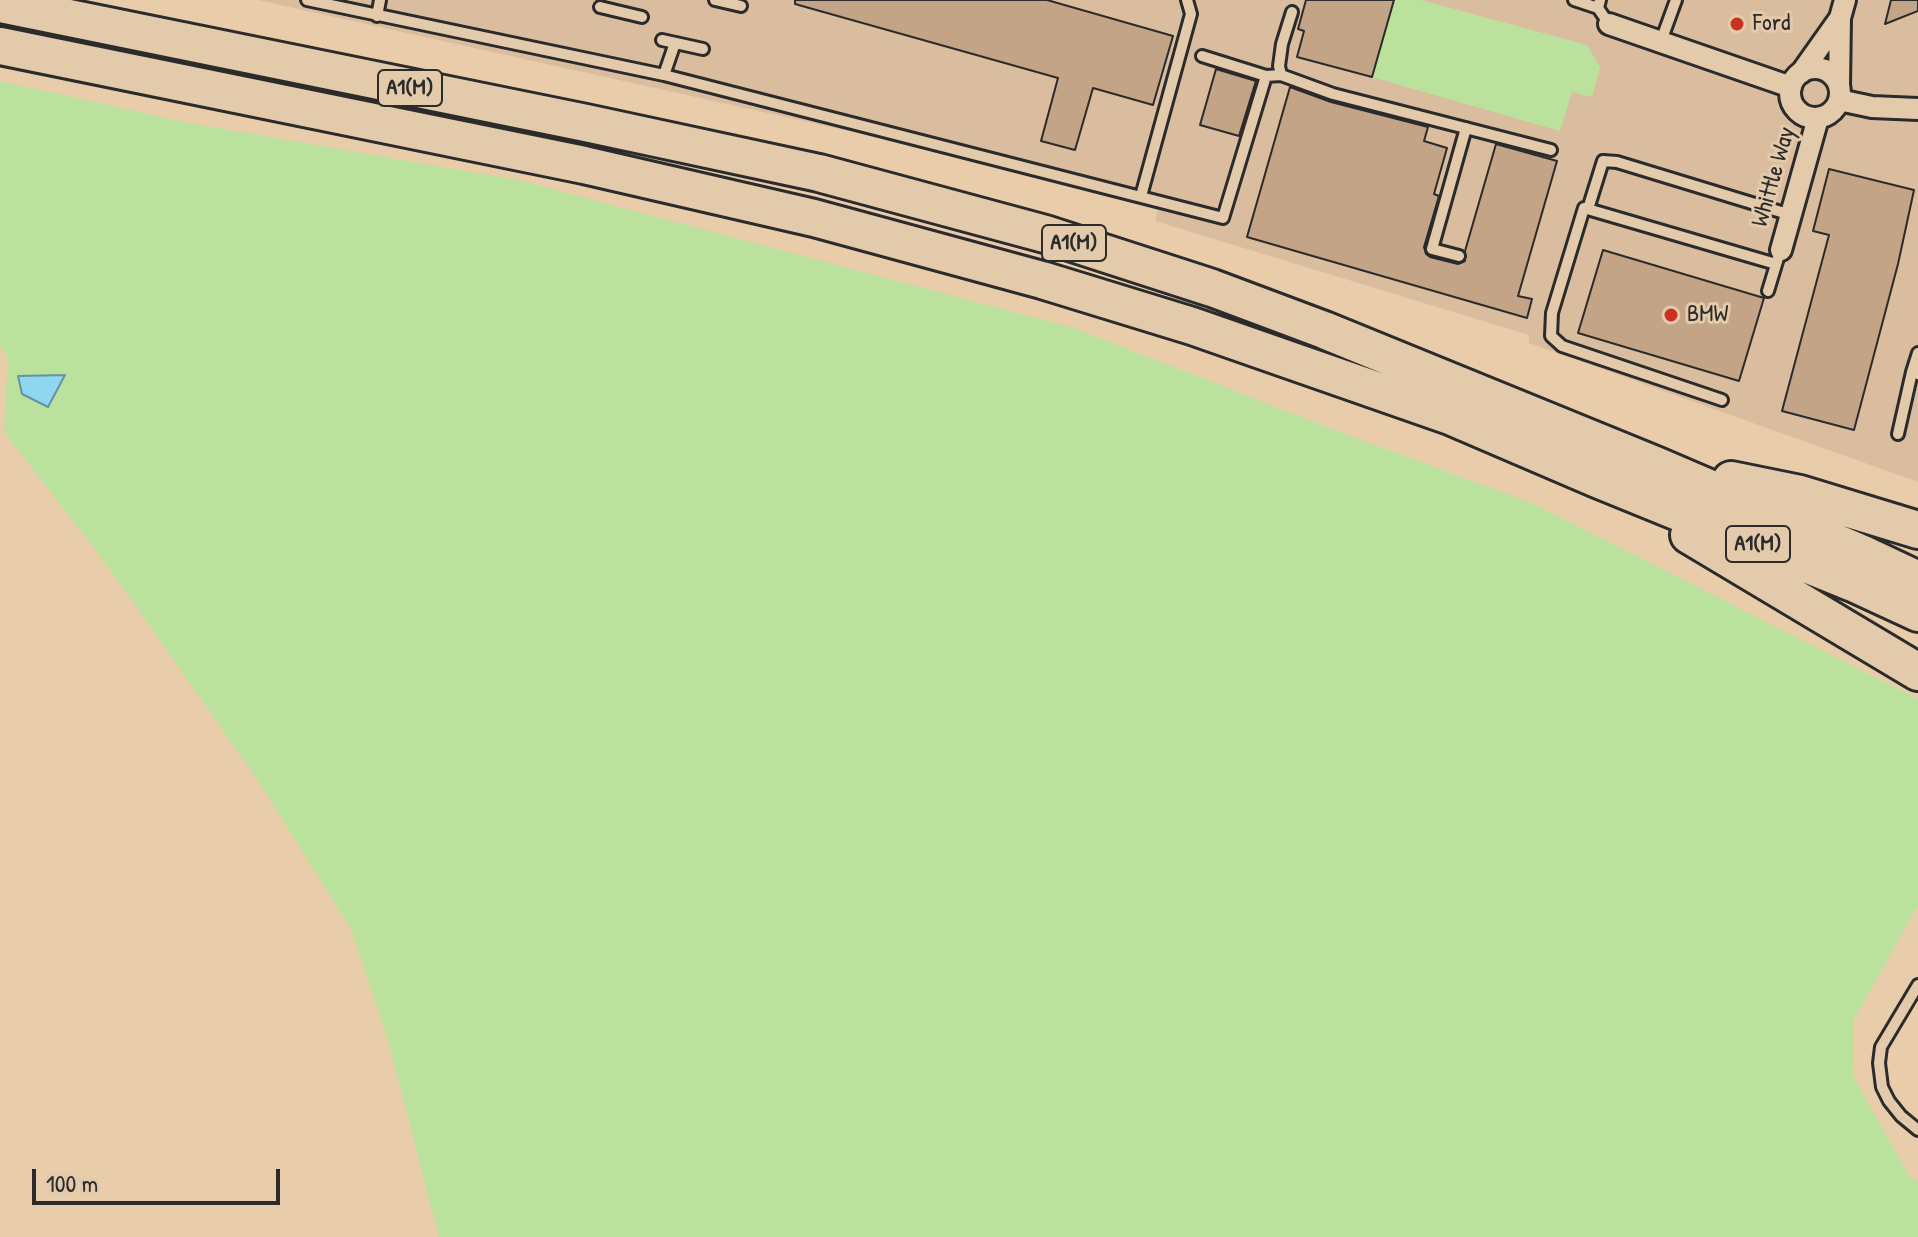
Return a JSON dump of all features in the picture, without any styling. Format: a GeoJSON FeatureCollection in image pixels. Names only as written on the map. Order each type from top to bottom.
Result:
{"type":"FeatureCollection","features":[{"type":"Feature","properties":{"kind":"highway","name":"A1(M)"},"geometry":{"type":"LineString","coordinates":[[0,4],[819,173],[1045,234],[1212,288],[1324,330],[1655,465],[1918,580]]}},
{"type":"Feature","properties":{"kind":"highway","name":"A1(M)"},"geometry":{"type":"LineString","coordinates":[[0,46],[584,165],[844,226],[1042,280],[1192,326],[1450,416],[1853,583],[1918,613]]}},
{"type":"Feature","properties":{"kind":"highway","name":"A1(M)"},"geometry":{"type":"LineString","coordinates":[[1655,465],[1800,494],[1918,530]]}},
{"type":"Feature","properties":{"kind":"highway","name":"A1(M)"},"geometry":{"type":"LineString","coordinates":[[1597,479],[1918,672]]}},
{"type":"Feature","properties":{"kind":"street"},"geometry":{"type":"LineString","coordinates":[[1796,80],[1843,9]]}},
{"type":"Feature","properties":{"kind":"street"},"geometry":{"type":"LineString","coordinates":[[1839,93],[1843,9]]}},
{"type":"Feature","properties":{"kind":"street"},"geometry":{"type":"LineString","coordinates":[[1602,10],[1661,41],[1796,80]]}},
{"type":"Feature","properties":{"kind":"street"},"geometry":{"type":"LineString","coordinates":[[1796,80],[1808,69],[1825,70],[1836,79],[1839,93]]}},
{"type":"Feature","properties":{"kind":"street","name":"Whittle Way"},"geometry":{"type":"LineString","coordinates":[[1796,80],[1792,102],[1802,114],[1818,118],[1831,112],[1839,93]]}},
{"type":"Feature","properties":{"kind":"street"},"geometry":{"type":"LineString","coordinates":[[1839,93],[1872,107],[1918,109]]}},
{"type":"Feature","properties":{"kind":"street","name":"Whittle Way"},"geometry":{"type":"LineString","coordinates":[[1778,257],[1818,118]]}},
{"type":"Feature","properties":{"kind":"lane"},"geometry":{"type":"LineString","coordinates":[[306,0],[664,75],[1223,218],[1266,76]]}},
{"type":"Feature","properties":{"kind":"lane"},"geometry":{"type":"LineString","coordinates":[[377,16],[380,0]]}},
{"type":"Feature","properties":{"kind":"lane"},"geometry":{"type":"LineString","coordinates":[[715,0],[741,6]]}},
{"type":"Feature","properties":{"kind":"lane"},"geometry":{"type":"LineString","coordinates":[[1141,196],[1191,14],[1187,0]]}},
{"type":"Feature","properties":{"kind":"lane"},"geometry":{"type":"LineString","coordinates":[[1574,0],[1602,10]]}},
{"type":"Feature","properties":{"kind":"lane"},"geometry":{"type":"LineString","coordinates":[[1661,41],[1676,0]]}},
{"type":"Feature","properties":{"kind":"lane"},"geometry":{"type":"LineString","coordinates":[[600,7],[642,17]]}},
{"type":"Feature","properties":{"kind":"lane"},"geometry":{"type":"LineString","coordinates":[[1281,75],[1280,59],[1292,12]]}},
{"type":"Feature","properties":{"kind":"lane"},"geometry":{"type":"LineString","coordinates":[[662,40],[703,49]]}},
{"type":"Feature","properties":{"kind":"lane"},"geometry":{"type":"LineString","coordinates":[[664,75],[675,43]]}},
{"type":"Feature","properties":{"kind":"lane"},"geometry":{"type":"LineString","coordinates":[[1202,56],[1266,76],[1281,75],[1333,94],[1551,150]]}},
{"type":"Feature","properties":{"kind":"lane"},"geometry":{"type":"LineString","coordinates":[[1459,256],[1432,249],[1466,128]]}},
{"type":"Feature","properties":{"kind":"lane"},"geometry":{"type":"LineString","coordinates":[[1588,209],[1603,161],[1617,162],[1791,215]]}},
{"type":"Feature","properties":{"kind":"lane"},"geometry":{"type":"LineString","coordinates":[[1722,400],[1562,346],[1551,336],[1552,313],[1584,208],[1778,257],[1768,291]]}},
{"type":"Feature","properties":{"kind":"lane"},"geometry":{"type":"LineString","coordinates":[[1898,434],[1918,353]]}},
{"type":"Feature","properties":{"kind":"lane"},"geometry":{"type":"LineString","coordinates":[[1918,985],[1881,1047],[1879,1063],[1882,1087],[1889,1101],[1918,1130]]}},
{"type":"Feature","properties":{"kind":"shaded area"},"geometry":{"type":"Polygon","coordinates":[[[258,0],[1918,0],[1918,482],[1529,343],[1529,335],[1155,221],[1158,210],[876,137],[258,0]]]}},
{"type":"Feature","properties":{"kind":"green space"},"geometry":{"type":"Polygon","coordinates":[[[1394,0],[1421,0],[1587,45],[1600,67],[1592,97],[1572,92],[1560,131],[1372,77],[1394,0]]]}},
{"type":"Feature","properties":{"kind":"green space"},"geometry":{"type":"Polygon","coordinates":[[[0,81],[189,123],[518,180],[1074,328],[1534,504],[1918,699],[1918,905],[1854,1019],[1853,1076],[1910,1177],[1918,1182],[1918,1237],[439,1237],[388,1040],[351,929],[257,779],[102,558],[4,432],[8,357],[0,347],[0,81]]]}},
{"type":"Feature","properties":{"kind":"water"},"geometry":{"type":"Polygon","coordinates":[[[65,375],[48,407],[22,394],[18,376],[65,375]]]}},
{"type":"Feature","properties":{"kind":"building"},"geometry":{"type":"Polygon","coordinates":[[[795,0],[1047,0],[1173,36],[1153,105],[1093,88],[1075,150],[1041,141],[1058,78],[795,4],[795,0]]]}},
{"type":"Feature","properties":{"kind":"building"},"geometry":{"type":"Polygon","coordinates":[[[1306,0],[1394,0],[1372,77],[1297,57],[1304,31],[1298,29],[1306,0]]]}},
{"type":"Feature","properties":{"kind":"building"},"geometry":{"type":"Polygon","coordinates":[[[1891,0],[1918,0],[1918,11],[1885,24],[1891,0]]]}},
{"type":"Feature","properties":{"kind":"building"},"geometry":{"type":"Polygon","coordinates":[[[1216,69],[1256,81],[1239,136],[1200,125],[1216,69]]]}},
{"type":"Feature","properties":{"kind":"building"},"geometry":{"type":"Polygon","coordinates":[[[1290,87],[1331,102],[1428,127],[1424,141],[1447,148],[1434,194],[1439,196],[1424,247],[1430,257],[1458,264],[1465,261],[1465,251],[1496,144],[1557,161],[1518,296],[1532,299],[1527,318],[1247,237],[1290,87]]]}},
{"type":"Feature","properties":{"kind":"building"},"geometry":{"type":"Polygon","coordinates":[[[1829,169],[1914,190],[1898,264],[1854,430],[1782,411],[1829,235],[1813,231],[1829,169]]]}},
{"type":"Feature","properties":{"kind":"building","name":"BMW"},"geometry":{"type":"Polygon","coordinates":[[[1603,250],[1764,298],[1739,381],[1578,333],[1603,250]]]}},
{"type":"Feature","properties":{"kind":"place","name":"Ford"},"geometry":{"type":"Point","coordinates":[1737,24]}},
{"type":"Feature","properties":{"kind":"place","name":"BMW"},"geometry":{"type":"Point","coordinates":[1671,315]}}]}
